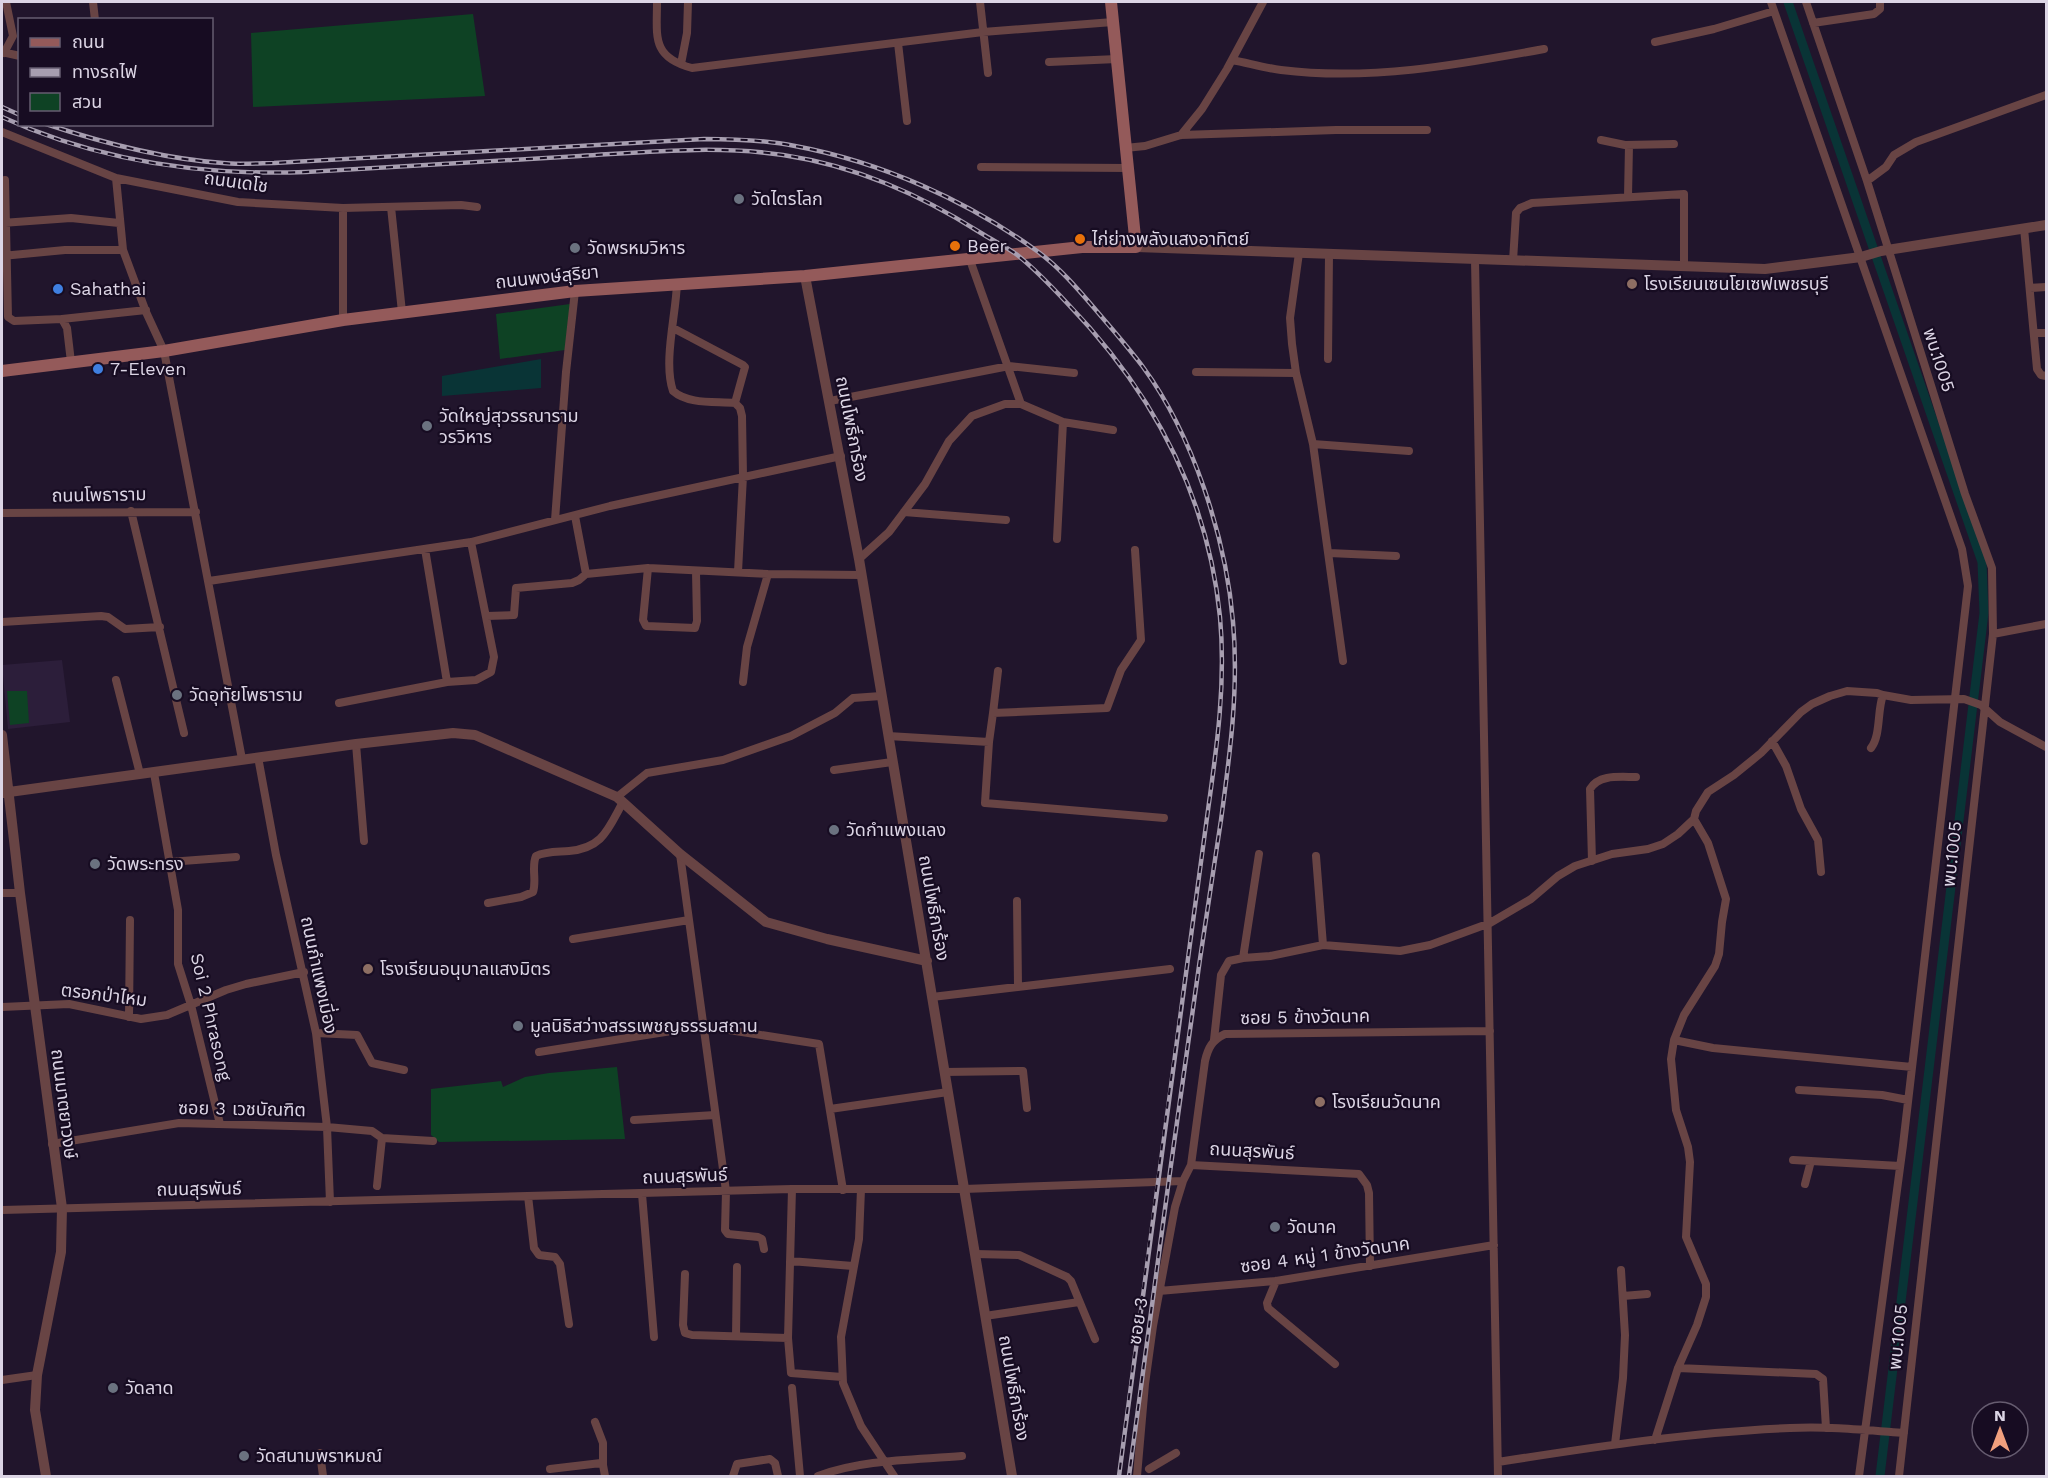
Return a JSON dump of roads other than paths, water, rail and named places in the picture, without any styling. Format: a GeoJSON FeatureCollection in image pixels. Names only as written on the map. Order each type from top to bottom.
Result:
{"type":"FeatureCollection","features":[{"type":"Feature","properties":{"kind":"main road"},"geometry":{"type":"LineString","coordinates":[[1111,2],[1136,247]]}},
{"type":"Feature","properties":{"kind":"main road","name":"ถนนพงษ์สุริยา"},"geometry":{"type":"LineString","coordinates":[[2,371],[164,351],[342,320],[575,291],[805,276],[1082,247],[1136,247]]}},
{"type":"Feature","properties":{"kind":"street"},"geometry":{"type":"LineString","coordinates":[[6,2],[13,36],[3,52],[18,56]]}},
{"type":"Feature","properties":{"kind":"street"},"geometry":{"type":"LineString","coordinates":[[93,2],[95,18]]}},
{"type":"Feature","properties":{"kind":"street"},"geometry":{"type":"LineString","coordinates":[[657,2],[657,43],[669,57],[681,64],[699,68],[983,32],[1113,22]]}},
{"type":"Feature","properties":{"kind":"street"},"geometry":{"type":"LineString","coordinates":[[681,64],[687,33],[688,2]]}},
{"type":"Feature","properties":{"kind":"street"},"geometry":{"type":"LineString","coordinates":[[980,2],[988,73]]}},
{"type":"Feature","properties":{"kind":"street"},"geometry":{"type":"LineString","coordinates":[[1181,135],[1202,109],[1263,2]]}},
{"type":"Feature","properties":{"kind":"street"},"geometry":{"type":"LineString","coordinates":[[1771,2],[1962,549],[1968,586],[1900,1166],[1859,1476]]}},
{"type":"Feature","properties":{"kind":"street","name":"พบ.1005"},"geometry":{"type":"LineString","coordinates":[[1806,2],[1867,181],[1884,251],[1992,568],[1993,634],[1983,706],[1899,1476]]}},
{"type":"Feature","properties":{"kind":"street"},"geometry":{"type":"LineString","coordinates":[[1813,23],[1874,14],[1880,9],[1880,2]]}},
{"type":"Feature","properties":{"kind":"street"},"geometry":{"type":"LineString","coordinates":[[1655,42],[1714,29],[1774,11]]}},
{"type":"Feature","properties":{"kind":"street"},"geometry":{"type":"LineString","coordinates":[[897,43],[908,121]]}},
{"type":"Feature","properties":{"kind":"street"},"geometry":{"type":"LineString","coordinates":[[1232,60],[1281,70],[1370,73],[1449,65],[1544,49]]}},
{"type":"Feature","properties":{"kind":"street"},"geometry":{"type":"LineString","coordinates":[[1048,62],[1117,59]]}},
{"type":"Feature","properties":{"kind":"street"},"geometry":{"type":"LineString","coordinates":[[1867,181],[1886,167],[1894,155],[1916,142],[2046,95]]}},
{"type":"Feature","properties":{"kind":"street"},"geometry":{"type":"LineString","coordinates":[[1125,148],[1145,146],[1181,135],[1427,130]]}},
{"type":"Feature","properties":{"kind":"street","name":"ถนนเดโช"},"geometry":{"type":"LineString","coordinates":[[2,132],[116,178],[238,202],[343,208],[477,207]]}},
{"type":"Feature","properties":{"kind":"street"},"geometry":{"type":"LineString","coordinates":[[1601,140],[1629,145],[1674,144]]}},
{"type":"Feature","properties":{"kind":"street"},"geometry":{"type":"LineString","coordinates":[[1628,197],[1629,145]]}},
{"type":"Feature","properties":{"kind":"street"},"geometry":{"type":"LineString","coordinates":[[981,167],[1128,168]]}},
{"type":"Feature","properties":{"kind":"street"},"geometry":{"type":"LineString","coordinates":[[116,178],[123,250],[164,351],[242,759]]}},
{"type":"Feature","properties":{"kind":"street"},"geometry":{"type":"LineString","coordinates":[[5,180],[4,256],[7,314],[10,320],[63,319],[146,310]]}},
{"type":"Feature","properties":{"kind":"street"},"geometry":{"type":"LineString","coordinates":[[1513,261],[1516,213],[1520,208],[1532,203],[1684,194],[1684,266]]}},
{"type":"Feature","properties":{"kind":"street"},"geometry":{"type":"LineString","coordinates":[[391,207],[402,312]]}},
{"type":"Feature","properties":{"kind":"street"},"geometry":{"type":"LineString","coordinates":[[342,320],[343,208]]}},
{"type":"Feature","properties":{"kind":"street"},"geometry":{"type":"LineString","coordinates":[[4,223],[71,218],[119,223]]}},
{"type":"Feature","properties":{"kind":"street"},"geometry":{"type":"LineString","coordinates":[[1136,247],[1765,269],[1861,257],[1884,251],[2046,225]]}},
{"type":"Feature","properties":{"kind":"street"},"geometry":{"type":"LineString","coordinates":[[2024,228],[2037,371],[2046,376]]}},
{"type":"Feature","properties":{"kind":"street"},"geometry":{"type":"LineString","coordinates":[[4,256],[65,250],[123,250]]}},
{"type":"Feature","properties":{"kind":"street"},"geometry":{"type":"LineString","coordinates":[[1299,253],[1290,318],[1296,373],[1313,444],[1342,660]]}},
{"type":"Feature","properties":{"kind":"street"},"geometry":{"type":"LineString","coordinates":[[1328,359],[1329,254]]}},
{"type":"Feature","properties":{"kind":"street"},"geometry":{"type":"LineString","coordinates":[[970,260],[1021,404]]}},
{"type":"Feature","properties":{"kind":"street"},"geometry":{"type":"LineString","coordinates":[[1475,260],[1498,1476]]}},
{"type":"Feature","properties":{"kind":"street","name":"ถนนโพธิ์การ้อง"},"geometry":{"type":"LineString","coordinates":[[805,276],[859,559],[1012,1476]]}},
{"type":"Feature","properties":{"kind":"street"},"geometry":{"type":"LineString","coordinates":[[677,283],[670,359],[670,377],[674,392],[698,401],[735,403],[740,408],[743,428],[743,476],[738,572]]}},
{"type":"Feature","properties":{"kind":"street"},"geometry":{"type":"LineString","coordinates":[[2030,288],[2046,287]]}},
{"type":"Feature","properties":{"kind":"street"},"geometry":{"type":"LineString","coordinates":[[555,520],[566,372],[575,291]]}},
{"type":"Feature","properties":{"kind":"street"},"geometry":{"type":"LineString","coordinates":[[63,319],[67,328],[71,362]]}},
{"type":"Feature","properties":{"kind":"street"},"geometry":{"type":"LineString","coordinates":[[673,328],[745,367],[735,403]]}},
{"type":"Feature","properties":{"kind":"street"},"geometry":{"type":"LineString","coordinates":[[2034,333],[2046,333]]}},
{"type":"Feature","properties":{"kind":"street"},"geometry":{"type":"LineString","coordinates":[[830,401],[1009,366],[1074,373]]}},
{"type":"Feature","properties":{"kind":"street"},"geometry":{"type":"LineString","coordinates":[[1196,372],[1296,373]]}},
{"type":"Feature","properties":{"kind":"street"},"geometry":{"type":"LineString","coordinates":[[859,559],[889,532],[925,484],[949,441],[972,416],[1005,404],[1021,404],[1063,422],[1113,430]]}},
{"type":"Feature","properties":{"kind":"street"},"geometry":{"type":"LineString","coordinates":[[1057,539],[1063,422]]}},
{"type":"Feature","properties":{"kind":"street"},"geometry":{"type":"LineString","coordinates":[[1313,444],[1409,451]]}},
{"type":"Feature","properties":{"kind":"street"},"geometry":{"type":"LineString","coordinates":[[209,581],[471,542],[610,506],[841,456]]}},
{"type":"Feature","properties":{"kind":"street"},"geometry":{"type":"LineString","coordinates":[[131,511],[184,733]]}},
{"type":"Feature","properties":{"kind":"street","name":"ถนนโพธาราม"},"geometry":{"type":"LineString","coordinates":[[2,513],[196,512]]}},
{"type":"Feature","properties":{"kind":"street"},"geometry":{"type":"LineString","coordinates":[[904,512],[1006,520]]}},
{"type":"Feature","properties":{"kind":"street"},"geometry":{"type":"LineString","coordinates":[[575,516],[586,574]]}},
{"type":"Feature","properties":{"kind":"street"},"geometry":{"type":"LineString","coordinates":[[339,703],[447,682],[476,680],[491,672],[494,657],[471,542]]}},
{"type":"Feature","properties":{"kind":"street"},"geometry":{"type":"LineString","coordinates":[[424,549],[447,682]]}},
{"type":"Feature","properties":{"kind":"street"},"geometry":{"type":"LineString","coordinates":[[993,713],[1107,708],[1121,670],[1141,640],[1135,550]]}},
{"type":"Feature","properties":{"kind":"street"},"geometry":{"type":"LineString","coordinates":[[1329,553],[1396,556]]}},
{"type":"Feature","properties":{"kind":"street"},"geometry":{"type":"LineString","coordinates":[[648,568],[643,620],[646,626],[695,628],[697,621],[696,572]]}},
{"type":"Feature","properties":{"kind":"street"},"geometry":{"type":"LineString","coordinates":[[487,616],[514,615],[516,588],[572,583],[586,574],[648,568],[696,572],[861,574]]}},
{"type":"Feature","properties":{"kind":"street"},"geometry":{"type":"LineString","coordinates":[[743,682],[747,647],[768,574]]}},
{"type":"Feature","properties":{"kind":"street"},"geometry":{"type":"LineString","coordinates":[[2,622],[101,616],[108,617],[125,629],[160,627]]}},
{"type":"Feature","properties":{"kind":"street"},"geometry":{"type":"LineString","coordinates":[[1993,634],[2046,624]]}},
{"type":"Feature","properties":{"kind":"street"},"geometry":{"type":"LineString","coordinates":[[998,671],[989,742],[985,803],[1164,818]]}},
{"type":"Feature","properties":{"kind":"street"},"geometry":{"type":"LineString","coordinates":[[117,680],[140,774]]}},
{"type":"Feature","properties":{"kind":"street"},"geometry":{"type":"LineString","coordinates":[[1191,1165],[1205,1061],[1207,1051],[1214,1040],[1221,975],[1229,961],[1270,956],[1323,945],[1401,951],[1430,945],[1488,923],[1531,899],[1558,876],[1575,866],[1612,854],[1648,849],[1678,834],[1694,819],[1696,811],[1708,792],[1761,753],[1801,712],[1830,696],[1847,691],[1871,692],[1911,700],[1964,699],[1983,706],[2000,722],[2046,747]]}},
{"type":"Feature","properties":{"kind":"street"},"geometry":{"type":"LineString","coordinates":[[1871,748],[1875,743],[1883,695]]}},
{"type":"Feature","properties":{"kind":"street"},"geometry":{"type":"LineString","coordinates":[[488,903],[533,892],[536,856],[547,852],[583,849],[596,844],[609,826],[620,799],[647,773],[723,760],[791,736],[836,713],[853,698],[881,696]]}},
{"type":"Feature","properties":{"kind":"street"},"geometry":{"type":"LineString","coordinates":[[4,793],[356,744],[453,733],[475,735],[620,799],[681,854],[766,922],[827,939],[927,961]]}},
{"type":"Feature","properties":{"kind":"street","name":"ถนนมาตยาวงษ์"},"geometry":{"type":"LineString","coordinates":[[2,735],[4,793],[20,893],[62,1208],[60,1252],[37,1375],[35,1410],[46,1476]]}},
{"type":"Feature","properties":{"kind":"street"},"geometry":{"type":"LineString","coordinates":[[888,736],[989,742]]}},
{"type":"Feature","properties":{"kind":"street"},"geometry":{"type":"LineString","coordinates":[[1773,741],[1786,766],[1801,809],[1816,836],[1820,849],[1821,872]]}},
{"type":"Feature","properties":{"kind":"street"},"geometry":{"type":"LineString","coordinates":[[356,744],[364,841]]}},
{"type":"Feature","properties":{"kind":"street","name":"ถนนกำแพงเมี่อง"},"geometry":{"type":"LineString","coordinates":[[258,757],[276,855],[316,1033],[327,1127],[330,1202]]}},
{"type":"Feature","properties":{"kind":"street"},"geometry":{"type":"LineString","coordinates":[[834,770],[892,762]]}},
{"type":"Feature","properties":{"kind":"street","name":"Soi 2 Phrasong"},"geometry":{"type":"LineString","coordinates":[[154,773],[178,910],[178,964],[191,1005],[220,1124]]}},
{"type":"Feature","properties":{"kind":"street"},"geometry":{"type":"LineString","coordinates":[[1592,861],[1590,789],[1600,780],[1636,777]]}},
{"type":"Feature","properties":{"kind":"street"},"geometry":{"type":"LineString","coordinates":[[1655,1440],[1678,1368],[1706,1298],[1706,1284],[1686,1237],[1688,1147],[1676,1110],[1671,1075],[1674,1040],[1684,1015],[1715,966],[1719,954],[1725,909],[1724,891],[1708,843],[1702,829],[1694,819]]}},
{"type":"Feature","properties":{"kind":"street"},"geometry":{"type":"LineString","coordinates":[[681,854],[726,1191],[726,1233],[758,1237],[762,1239],[764,1249]]}},
{"type":"Feature","properties":{"kind":"street"},"geometry":{"type":"LineString","coordinates":[[1243,958],[1259,854]]}},
{"type":"Feature","properties":{"kind":"street"},"geometry":{"type":"LineString","coordinates":[[1316,856],[1323,945]]}},
{"type":"Feature","properties":{"kind":"street"},"geometry":{"type":"LineString","coordinates":[[168,862],[236,857]]}},
{"type":"Feature","properties":{"kind":"street"},"geometry":{"type":"LineString","coordinates":[[2,893],[20,893]]}},
{"type":"Feature","properties":{"kind":"street"},"geometry":{"type":"LineString","coordinates":[[1017,901],[1018,986]]}},
{"type":"Feature","properties":{"kind":"street"},"geometry":{"type":"LineString","coordinates":[[129,1017],[130,920]]}},
{"type":"Feature","properties":{"kind":"street"},"geometry":{"type":"LineString","coordinates":[[573,939],[689,920]]}},
{"type":"Feature","properties":{"kind":"street"},"geometry":{"type":"LineString","coordinates":[[932,997],[1170,969]]}},
{"type":"Feature","properties":{"kind":"street","name":"ตรอกป่าไหม"},"geometry":{"type":"LineString","coordinates":[[2,1007],[69,1004],[141,1019],[167,1015],[246,984],[304,972]]}},
{"type":"Feature","properties":{"kind":"street"},"geometry":{"type":"LineString","coordinates":[[539,1052],[703,1026],[819,1044],[843,1190]]}},
{"type":"Feature","properties":{"kind":"street","name":"ซอย 5 ข้างวัดนาค"},"geometry":{"type":"LineString","coordinates":[[1214,1040],[1225,1034],[1490,1031]]}},
{"type":"Feature","properties":{"kind":"street"},"geometry":{"type":"LineString","coordinates":[[316,1033],[357,1035],[372,1064],[404,1070]]}},
{"type":"Feature","properties":{"kind":"street"},"geometry":{"type":"LineString","coordinates":[[1674,1040],[1713,1047],[1912,1067]]}},
{"type":"Feature","properties":{"kind":"street"},"geometry":{"type":"LineString","coordinates":[[944,1072],[1023,1071],[1027,1108]]}},
{"type":"Feature","properties":{"kind":"street"},"geometry":{"type":"LineString","coordinates":[[1799,1090],[1882,1095],[1908,1100]]}},
{"type":"Feature","properties":{"kind":"street"},"geometry":{"type":"LineString","coordinates":[[830,1109],[948,1092]]}},
{"type":"Feature","properties":{"kind":"street"},"geometry":{"type":"LineString","coordinates":[[633,1120],[715,1115]]}},
{"type":"Feature","properties":{"kind":"street","name":"ซอย 3 เวชบัณฑิต"},"geometry":{"type":"LineString","coordinates":[[52,1144],[179,1124],[327,1127],[372,1131],[382,1138],[433,1141]]}},
{"type":"Feature","properties":{"kind":"street"},"geometry":{"type":"LineString","coordinates":[[377,1186],[382,1138]]}},
{"type":"Feature","properties":{"kind":"street"},"geometry":{"type":"LineString","coordinates":[[1793,1160],[1900,1166]]}},
{"type":"Feature","properties":{"kind":"street"},"geometry":{"type":"LineString","coordinates":[[1805,1184],[1811,1161]]}},
{"type":"Feature","properties":{"kind":"street","name":"ถนนสุรพันธ์"},"geometry":{"type":"LineString","coordinates":[[2,1210],[792,1189],[964,1189],[1184,1181],[1191,1165],[1359,1174],[1367,1185],[1369,1193],[1370,1266]]}},
{"type":"Feature","properties":{"kind":"street","name":"ซอย 3"},"geometry":{"type":"LineString","coordinates":[[1149,1473],[1138,1472],[1145,1384],[1175,1207],[1184,1181]]}},
{"type":"Feature","properties":{"kind":"street"},"geometry":{"type":"LineString","coordinates":[[792,1189],[788,1338],[791,1373],[842,1377]]}},
{"type":"Feature","properties":{"kind":"street"},"geometry":{"type":"LineString","coordinates":[[861,1189],[859,1239],[852,1266],[841,1337],[842,1377],[861,1426],[894,1476]]}},
{"type":"Feature","properties":{"kind":"street"},"geometry":{"type":"LineString","coordinates":[[642,1194],[654,1337]]}},
{"type":"Feature","properties":{"kind":"street"},"geometry":{"type":"LineString","coordinates":[[528,1196],[534,1248],[539,1255],[555,1257],[560,1264],[569,1324]]}},
{"type":"Feature","properties":{"kind":"street","name":"ซอย 4 หมู่ 1 ข้างวัดนาค"},"geometry":{"type":"LineString","coordinates":[[1159,1291],[1276,1281],[1494,1245]]}},
{"type":"Feature","properties":{"kind":"street"},"geometry":{"type":"LineString","coordinates":[[975,1254],[1019,1255],[1060,1272],[1071,1281],[1095,1339]]}},
{"type":"Feature","properties":{"kind":"street"},"geometry":{"type":"LineString","coordinates":[[790,1261],[852,1266]]}},
{"type":"Feature","properties":{"kind":"street"},"geometry":{"type":"LineString","coordinates":[[736,1336],[737,1267]]}},
{"type":"Feature","properties":{"kind":"street"},"geometry":{"type":"LineString","coordinates":[[1615,1444],[1623,1378],[1625,1335],[1621,1270]]}},
{"type":"Feature","properties":{"kind":"street"},"geometry":{"type":"LineString","coordinates":[[685,1274],[683,1325],[685,1333],[788,1338]]}},
{"type":"Feature","properties":{"kind":"street"},"geometry":{"type":"LineString","coordinates":[[1276,1281],[1267,1302],[1268,1308],[1335,1364]]}},
{"type":"Feature","properties":{"kind":"street"},"geometry":{"type":"LineString","coordinates":[[1623,1296],[1647,1294]]}},
{"type":"Feature","properties":{"kind":"street"},"geometry":{"type":"LineString","coordinates":[[985,1316],[1079,1302]]}},
{"type":"Feature","properties":{"kind":"street"},"geometry":{"type":"LineString","coordinates":[[1678,1368],[1816,1374],[1823,1379],[1826,1428]]}},
{"type":"Feature","properties":{"kind":"street"},"geometry":{"type":"LineString","coordinates":[[2,1380],[37,1375]]}},
{"type":"Feature","properties":{"kind":"street"},"geometry":{"type":"LineString","coordinates":[[792,1388],[800,1476]]}},
{"type":"Feature","properties":{"kind":"street"},"geometry":{"type":"LineString","coordinates":[[595,1422],[603,1443],[605,1476]]}},
{"type":"Feature","properties":{"kind":"street"},"geometry":{"type":"LineString","coordinates":[[1498,1462],[1615,1444],[1790,1428],[1904,1433]]}},
{"type":"Feature","properties":{"kind":"street"},"geometry":{"type":"LineString","coordinates":[[1149,1473],[1176,1453]]}},
{"type":"Feature","properties":{"kind":"street"},"geometry":{"type":"LineString","coordinates":[[320,1454],[323,1476]]}},
{"type":"Feature","properties":{"kind":"street"},"geometry":{"type":"LineString","coordinates":[[818,1476],[884,1462],[963,1456]]}},
{"type":"Feature","properties":{"kind":"street"},"geometry":{"type":"LineString","coordinates":[[733,1476],[737,1464],[770,1459],[775,1462],[778,1476]]}},
{"type":"Feature","properties":{"kind":"street"},"geometry":{"type":"LineString","coordinates":[[550,1469],[603,1464]]}},
{"type":"Feature","properties":{"kind":"waterway"},"geometry":{"type":"LineString","coordinates":[[1788,2],[1982,562],[1984,613],[1880,1476]]}},
{"type":"Feature","properties":{"kind":"railway"},"geometry":{"type":"LineString","coordinates":[[2,107],[18,114]]}},
{"type":"Feature","properties":{"kind":"railway"},"geometry":{"type":"LineString","coordinates":[[2,117],[18,124]]}},
{"type":"Feature","properties":{"kind":"railway"},"geometry":{"type":"LineString","coordinates":[[24,126],[75,145],[112,155],[189,168],[266,173],[682,150],[733,150],[810,160],[861,174],[910,194],[1007,248],[1042,277],[1097,337],[1125,372],[1150,409],[1189,487],[1203,529],[1213,572],[1222,642],[1220,714],[1215,762],[1119,1476]]}},
{"type":"Feature","properties":{"kind":"railway"},"geometry":{"type":"LineString","coordinates":[[52,126],[111,144],[156,154],[236,164],[704,139],[772,142],[827,153],[922,185],[981,215],[1037,251],[1081,293],[1143,367],[1161,394],[1192,455],[1215,522],[1229,590],[1235,647],[1235,672],[1233,721],[1224,795],[1129,1476]]}},
{"type":"Feature","properties":{"kind":"place","name":"วัดไตรโลก"},"geometry":{"type":"Point","coordinates":[739,199]}},
{"type":"Feature","properties":{"kind":"place","name":"ไก่ย่างพลังแสงอาทิตย์"},"geometry":{"type":"Point","coordinates":[1080,239]}},
{"type":"Feature","properties":{"kind":"place","name":"Beer"},"geometry":{"type":"Point","coordinates":[955,246]}},
{"type":"Feature","properties":{"kind":"place","name":"วัดพรหมวิหาร"},"geometry":{"type":"Point","coordinates":[575,248]}},
{"type":"Feature","properties":{"kind":"place","name":"โรงเรียนเซนโยเซฟเพชรบุรี"},"geometry":{"type":"Point","coordinates":[1632,284]}},
{"type":"Feature","properties":{"kind":"place","name":"Sahathai"},"geometry":{"type":"Point","coordinates":[58,289]}},
{"type":"Feature","properties":{"kind":"place","name":"7-Eleven"},"geometry":{"type":"Point","coordinates":[98,369]}},
{"type":"Feature","properties":{"kind":"place","name":"วัดใหญ่สุวรรณาราม วรวิหาร"},"geometry":{"type":"Point","coordinates":[427,426]}},
{"type":"Feature","properties":{"kind":"place","name":"วัดอุทัยโพธาราม"},"geometry":{"type":"Point","coordinates":[177,695]}},
{"type":"Feature","properties":{"kind":"place","name":"วัดกำแพงแลง"},"geometry":{"type":"Point","coordinates":[834,830]}},
{"type":"Feature","properties":{"kind":"place","name":"วัดพระทรง"},"geometry":{"type":"Point","coordinates":[95,864]}},
{"type":"Feature","properties":{"kind":"place","name":"โรงเรียนอนุบาลแสงมิตร"},"geometry":{"type":"Point","coordinates":[368,969]}},
{"type":"Feature","properties":{"kind":"place","name":"มูลนิธิสว่างสรรเพชญธรรมสถาน"},"geometry":{"type":"Point","coordinates":[518,1026]}},
{"type":"Feature","properties":{"kind":"place","name":"โรงเรียนวัดนาค"},"geometry":{"type":"Point","coordinates":[1320,1102]}},
{"type":"Feature","properties":{"kind":"place","name":"วัดนาค"},"geometry":{"type":"Point","coordinates":[1275,1227]}},
{"type":"Feature","properties":{"kind":"place","name":"วัดลาด"},"geometry":{"type":"Point","coordinates":[113,1388]}},
{"type":"Feature","properties":{"kind":"place","name":"วัดสนามพราหมณ์"},"geometry":{"type":"Point","coordinates":[244,1456]}}]}
